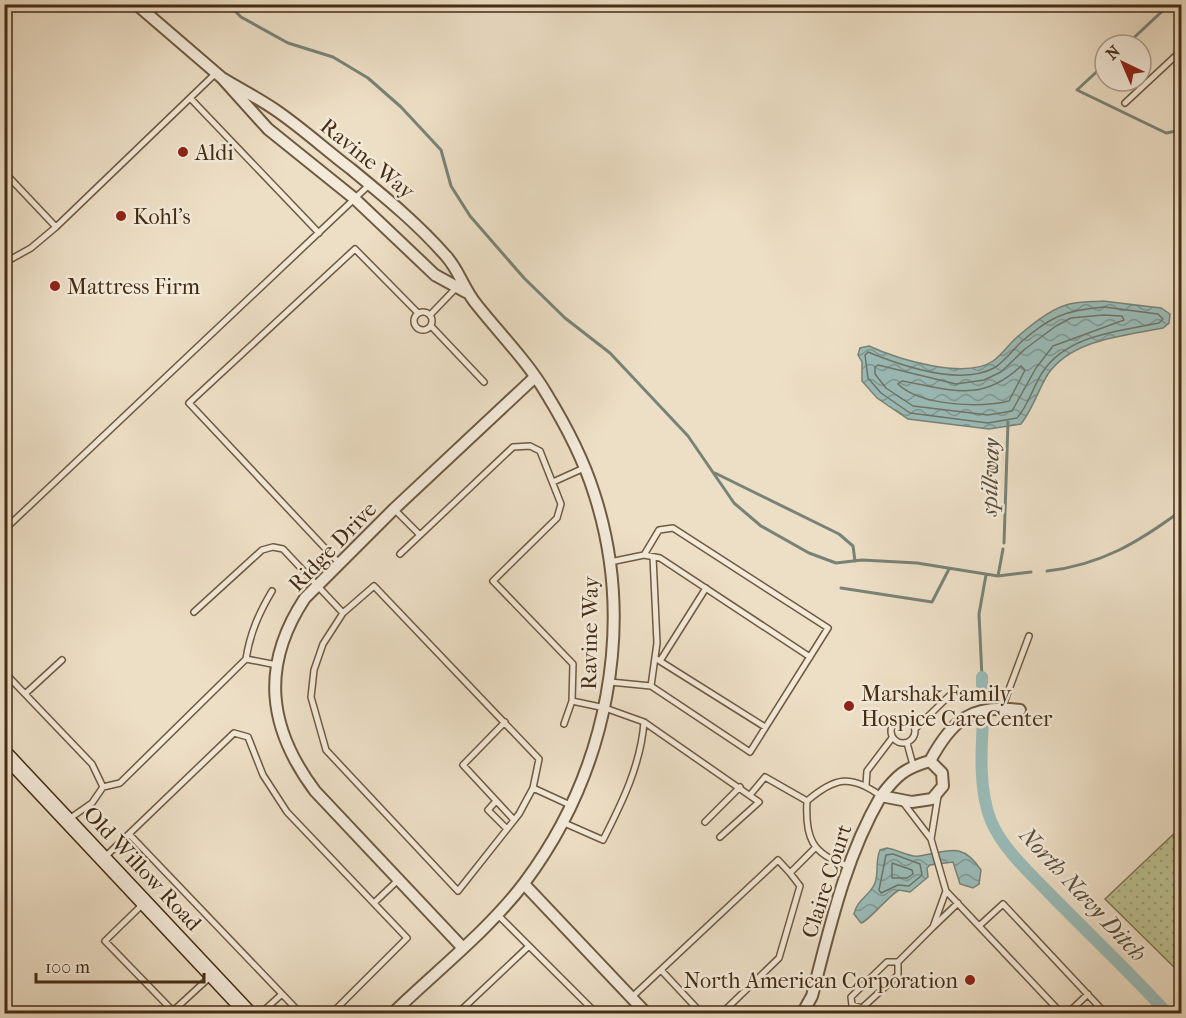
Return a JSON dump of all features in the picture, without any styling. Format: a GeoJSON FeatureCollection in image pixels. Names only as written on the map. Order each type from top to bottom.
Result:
{"type":"FeatureCollection","features":[{"type":"Feature","properties":{"kind":"street","name":"Ravine Way"},"geometry":{"type":"LineString","coordinates":[[136,4],[219,75],[268,129],[355,199],[435,275],[461,290],[536,377],[585,468],[594,493],[610,562],[612,637],[610,682],[592,755],[562,822],[524,884],[392,1014]]}},
{"type":"Feature","properties":{"kind":"street","name":"Ravine Way"},"geometry":{"type":"LineString","coordinates":[[219,75],[276,110],[407,214],[449,259],[461,290]]}},
{"type":"Feature","properties":{"kind":"street","name":"Ridge Drive"},"geometry":{"type":"LineString","coordinates":[[462,947],[315,792],[295,764],[281,734],[276,702],[277,665],[282,643],[295,614],[317,585],[394,509],[536,377]]}},
{"type":"Feature","properties":{"kind":"street"},"geometry":{"type":"LineString","coordinates":[[881,796],[912,802],[932,799],[943,786],[942,773],[930,761],[942,739],[968,714],[1002,708],[1020,710]]}},
{"type":"Feature","properties":{"kind":"street","name":"Old Willow Road"},"geometry":{"type":"LineString","coordinates":[[4,753],[249,1014]]}},
{"type":"Feature","properties":{"kind":"street","name":"Claire Court"},"geometry":{"type":"LineString","coordinates":[[802,1014],[812,996],[848,866],[863,827],[881,796],[897,775],[913,765],[930,761]]}},
{"type":"Feature","properties":{"kind":"street"},"geometry":{"type":"LineString","coordinates":[[524,884],[647,1014]]}},
{"type":"Feature","properties":{"kind":"lane"},"geometry":{"type":"LineString","coordinates":[[1125,103],[1182,50]]}},
{"type":"Feature","properties":{"kind":"lane"},"geometry":{"type":"LineString","coordinates":[[4,263],[31,248],[56,227],[219,75]]}},
{"type":"Feature","properties":{"kind":"lane"},"geometry":{"type":"LineString","coordinates":[[191,99],[319,233]]}},
{"type":"Feature","properties":{"kind":"lane"},"geometry":{"type":"LineString","coordinates":[[4,172],[56,227]]}},
{"type":"Feature","properties":{"kind":"lane"},"geometry":{"type":"LineString","coordinates":[[4,530],[370,184]]}},
{"type":"Feature","properties":{"kind":"lane"},"geometry":{"type":"LineString","coordinates":[[339,563],[189,403],[355,249],[418,313],[430,315],[461,290]]}},
{"type":"Feature","properties":{"kind":"lane"},"geometry":{"type":"LineString","coordinates":[[418,313],[413,320],[416,328],[424,331],[431,327]]}},
{"type":"Feature","properties":{"kind":"lane"},"geometry":{"type":"LineString","coordinates":[[430,315],[431,327],[484,382]]}},
{"type":"Feature","properties":{"kind":"lane"},"geometry":{"type":"LineString","coordinates":[[400,554],[513,447],[530,446],[540,451],[561,504],[557,518],[493,581],[573,664],[572,700],[564,724]]}},
{"type":"Feature","properties":{"kind":"lane"},"geometry":{"type":"LineString","coordinates":[[553,482],[585,468]]}},
{"type":"Feature","properties":{"kind":"lane"},"geometry":{"type":"LineString","coordinates":[[394,509],[420,536]]}},
{"type":"Feature","properties":{"kind":"lane"},"geometry":{"type":"LineString","coordinates":[[610,682],[651,686],[750,752],[828,628],[673,528],[659,530],[644,555]]}},
{"type":"Feature","properties":{"kind":"lane"},"geometry":{"type":"LineString","coordinates":[[194,612],[262,550],[273,547],[283,549],[343,613]]}},
{"type":"Feature","properties":{"kind":"lane"},"geometry":{"type":"LineString","coordinates":[[610,562],[644,555],[660,558],[810,657]]}},
{"type":"Feature","properties":{"kind":"lane"},"geometry":{"type":"LineString","coordinates":[[651,686],[657,659],[657,602],[653,556]]}},
{"type":"Feature","properties":{"kind":"lane"},"geometry":{"type":"LineString","coordinates":[[374,586],[539,759],[532,788],[514,820],[458,891],[326,750],[311,696],[313,679],[323,644],[343,613],[374,586]]}},
{"type":"Feature","properties":{"kind":"lane"},"geometry":{"type":"LineString","coordinates":[[657,659],[706,588]]}},
{"type":"Feature","properties":{"kind":"lane"},"geometry":{"type":"LineString","coordinates":[[68,820],[92,803],[103,787],[120,783],[246,659],[248,642],[258,614],[272,591]]}},
{"type":"Feature","properties":{"kind":"lane"},"geometry":{"type":"LineString","coordinates":[[1002,708],[1029,636]]}},
{"type":"Feature","properties":{"kind":"lane"},"geometry":{"type":"LineString","coordinates":[[246,659],[277,665]]}},
{"type":"Feature","properties":{"kind":"lane"},"geometry":{"type":"LineString","coordinates":[[657,659],[765,727]]}},
{"type":"Feature","properties":{"kind":"lane"},"geometry":{"type":"LineString","coordinates":[[25,694],[62,660]]}},
{"type":"Feature","properties":{"kind":"lane"},"geometry":{"type":"LineString","coordinates":[[4,672],[92,764],[103,787]]}},
{"type":"Feature","properties":{"kind":"lane"},"geometry":{"type":"LineString","coordinates":[[892,738],[899,743],[907,742],[914,737],[915,729],[949,696]]}},
{"type":"Feature","properties":{"kind":"lane"},"geometry":{"type":"LineString","coordinates":[[572,700],[605,708],[644,722],[759,802],[720,837]]}},
{"type":"Feature","properties":{"kind":"lane"},"geometry":{"type":"LineString","coordinates":[[866,785],[867,771],[892,738],[891,729],[898,720],[910,722],[915,729]]}},
{"type":"Feature","properties":{"kind":"lane"},"geometry":{"type":"LineString","coordinates":[[505,722],[463,765],[514,820]]}},
{"type":"Feature","properties":{"kind":"lane"},"geometry":{"type":"LineString","coordinates":[[562,822],[603,840],[626,792],[643,743],[644,722]]}},
{"type":"Feature","properties":{"kind":"lane"},"geometry":{"type":"LineString","coordinates":[[104,858],[234,733],[248,737],[263,775],[287,812],[407,938],[331,1014]]}},
{"type":"Feature","properties":{"kind":"lane"},"geometry":{"type":"LineString","coordinates":[[907,742],[913,765]]}},
{"type":"Feature","properties":{"kind":"lane"},"geometry":{"type":"LineString","coordinates":[[750,795],[765,777],[807,801]]}},
{"type":"Feature","properties":{"kind":"lane"},"geometry":{"type":"LineString","coordinates":[[848,866],[833,861],[816,847],[806,826],[807,801],[824,787],[838,781],[852,780],[866,785],[881,796]]}},
{"type":"Feature","properties":{"kind":"lane"},"geometry":{"type":"LineString","coordinates":[[705,822],[740,787]]}},
{"type":"Feature","properties":{"kind":"lane"},"geometry":{"type":"LineString","coordinates":[[532,788],[570,805]]}},
{"type":"Feature","properties":{"kind":"lane"},"geometry":{"type":"LineString","coordinates":[[931,839],[939,791]]}},
{"type":"Feature","properties":{"kind":"lane"},"geometry":{"type":"LineString","coordinates":[[901,800],[931,839],[946,891],[1062,1014]]}},
{"type":"Feature","properties":{"kind":"lane"},"geometry":{"type":"LineString","coordinates":[[496,801],[488,810],[507,829]]}},
{"type":"Feature","properties":{"kind":"lane"},"geometry":{"type":"LineString","coordinates":[[129,834],[301,1014]]}},
{"type":"Feature","properties":{"kind":"lane"},"geometry":{"type":"LineString","coordinates":[[790,873],[816,847]]}},
{"type":"Feature","properties":{"kind":"lane"},"geometry":{"type":"LineString","coordinates":[[632,998],[778,860],[800,886],[779,958],[721,1014]]}},
{"type":"Feature","properties":{"kind":"lane"},"geometry":{"type":"LineString","coordinates":[[374,903],[398,881]]}},
{"type":"Feature","properties":{"kind":"lane"},"geometry":{"type":"LineString","coordinates":[[933,927],[946,891]]}},
{"type":"Feature","properties":{"kind":"lane"},"geometry":{"type":"LineString","coordinates":[[145,902],[105,941],[173,1011],[213,975]]}},
{"type":"Feature","properties":{"kind":"lane"},"geometry":{"type":"LineString","coordinates":[[898,962],[887,962],[851,997],[852,1005],[862,1008],[898,975],[898,962],[958,903]]}},
{"type":"Feature","properties":{"kind":"lane"},"geometry":{"type":"LineString","coordinates":[[979,926],[1003,904],[1106,1014]]}},
{"type":"Feature","properties":{"kind":"lane"},"geometry":{"type":"LineString","coordinates":[[497,913],[597,1014]]}},
{"type":"Feature","properties":{"kind":"lane"},"geometry":{"type":"LineString","coordinates":[[457,1014],[528,946]]}},
{"type":"Feature","properties":{"kind":"lane"},"geometry":{"type":"LineString","coordinates":[[661,970],[702,1014]]}},
{"type":"Feature","properties":{"kind":"lane"},"geometry":{"type":"LineString","coordinates":[[260,1014],[282,994]]}},
{"type":"Feature","properties":{"kind":"lane"},"geometry":{"type":"LineString","coordinates":[[1067,1014],[1088,994]]}},
{"type":"Feature","properties":{"kind":"green space"},"geometry":{"type":"Polygon","coordinates":[[[1181,827],[1181,974],[1105,899],[1181,827]]]}},
{"type":"Feature","properties":{"kind":"water"},"geometry":{"type":"Polygon","coordinates":[[[1103,301],[1161,308],[1170,314],[1169,323],[1163,328],[1100,341],[1071,353],[1058,362],[1048,374],[1021,424],[989,429],[908,419],[877,398],[862,381],[862,362],[858,355],[860,348],[869,346],[931,366],[966,368],[981,366],[996,359],[1021,333],[1053,311],[1075,303],[1103,301]]]}},
{"type":"Feature","properties":{"kind":"water"},"geometry":{"type":"Polygon","coordinates":[[[887,848],[915,856],[960,851],[974,861],[981,870],[979,884],[973,888],[960,884],[953,862],[930,865],[927,868],[928,877],[910,892],[899,890],[861,923],[854,914],[873,887],[880,850],[887,848]]]}},
{"type":"Feature","properties":{"kind":"waterway"},"geometry":{"type":"LineString","coordinates":[[228,4],[241,17],[288,43],[333,57],[368,78],[401,107],[441,150],[451,186],[470,216],[524,278],[565,318],[610,353],[688,436],[734,503],[761,526],[809,553],[836,563],[862,560],[917,563],[998,576],[1031,572]]}},
{"type":"Feature","properties":{"kind":"waterway"},"geometry":{"type":"LineString","coordinates":[[1139,33],[1170,4]]}},
{"type":"Feature","properties":{"kind":"waterway"},"geometry":{"type":"LineString","coordinates":[[1093,75],[1077,90],[1166,133],[1182,130]]}},
{"type":"Feature","properties":{"kind":"waterway","name":"spillway"},"geometry":{"type":"LineString","coordinates":[[1004,543],[1008,422]]}},
{"type":"Feature","properties":{"kind":"waterway"},"geometry":{"type":"LineString","coordinates":[[715,473],[839,534],[853,546],[855,561]]}},
{"type":"Feature","properties":{"kind":"waterway"},"geometry":{"type":"LineString","coordinates":[[1047,571],[1102,558],[1135,542],[1182,510]]}},
{"type":"Feature","properties":{"kind":"waterway"},"geometry":{"type":"LineString","coordinates":[[998,576],[1003,549]]}},
{"type":"Feature","properties":{"kind":"waterway"},"geometry":{"type":"LineString","coordinates":[[841,588],[932,602],[949,569]]}},
{"type":"Feature","properties":{"kind":"waterway","name":"North Navy Ditch"},"geometry":{"type":"LineString","coordinates":[[982,677],[979,614],[986,575]]}},
{"type":"Feature","properties":{"kind":"waterway","name":"North Navy Ditch"},"geometry":{"type":"LineString","coordinates":[[982,677],[982,686]]}},
{"type":"Feature","properties":{"kind":"waterway","name":"North Navy Ditch"},"geometry":{"type":"LineString","coordinates":[[983,721],[981,759],[984,797],[991,821],[1002,841],[1024,868],[1168,1014]]}},
{"type":"Feature","properties":{"kind":"place","name":"Aldi"},"geometry":{"type":"Point","coordinates":[183,152]}},
{"type":"Feature","properties":{"kind":"place","name":"Kohl's"},"geometry":{"type":"Point","coordinates":[121,216]}},
{"type":"Feature","properties":{"kind":"place","name":"Mattress Firm"},"geometry":{"type":"Point","coordinates":[55,286]}},
{"type":"Feature","properties":{"kind":"place","name":"Marshak Family Hospice CareCenter"},"geometry":{"type":"Point","coordinates":[849,706]}},
{"type":"Feature","properties":{"kind":"place","name":"North American Corporation"},"geometry":{"type":"Point","coordinates":[970,980]}}]}
